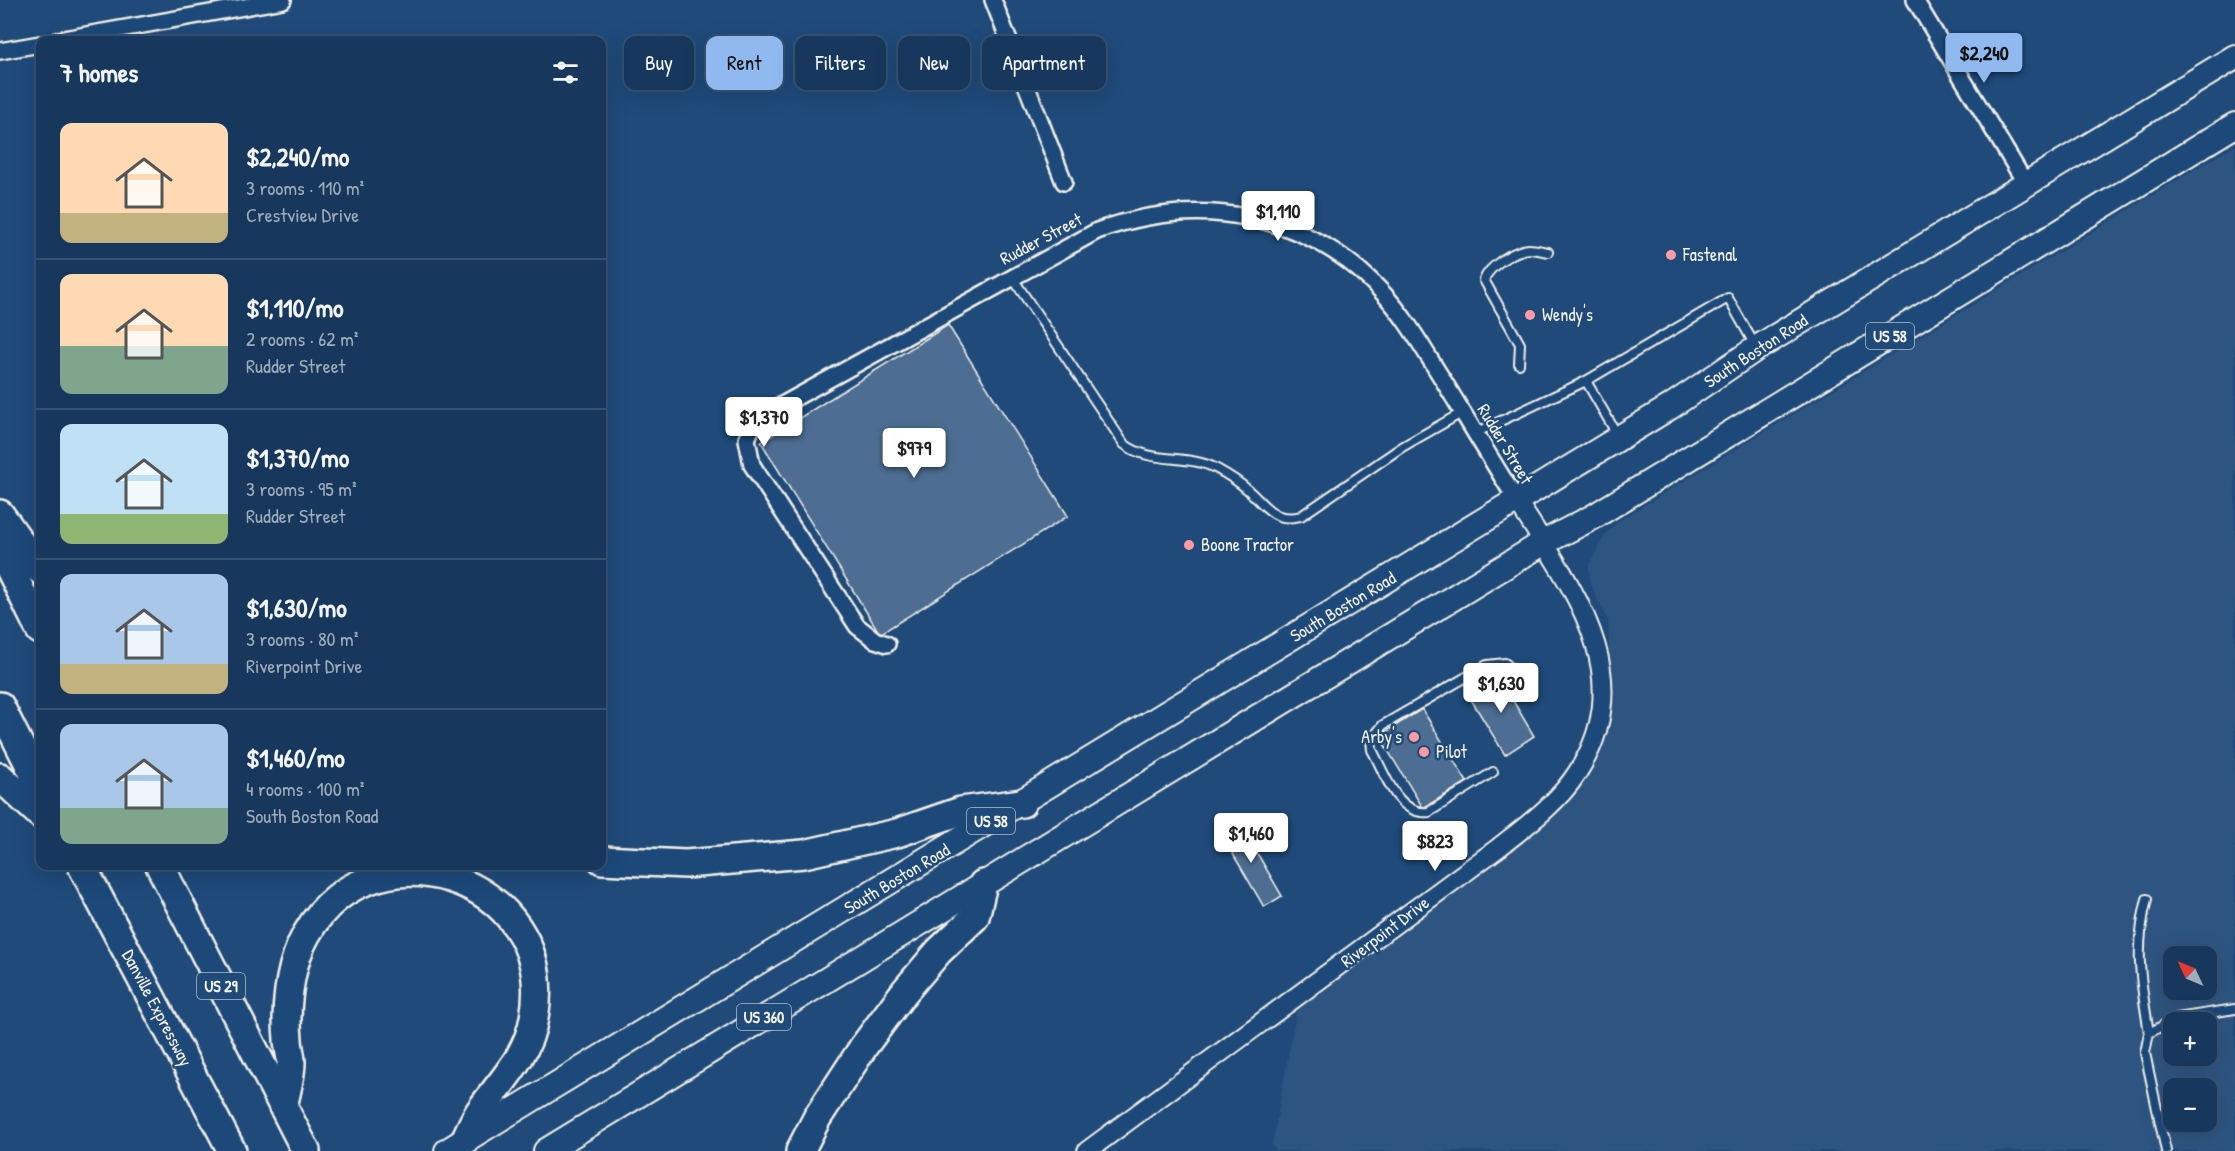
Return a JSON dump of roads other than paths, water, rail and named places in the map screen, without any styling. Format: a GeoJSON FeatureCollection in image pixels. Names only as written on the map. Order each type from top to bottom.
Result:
{"type":"FeatureCollection","features":[{"type":"Feature","properties":{"kind":"highway","name":"South Boston Road"},"geometry":{"type":"LineString","coordinates":[[456,1145],[1517,501],[1757,348],[2235,57]]}},
{"type":"Feature","properties":{"kind":"highway","name":"US 58"},"geometry":{"type":"LineString","coordinates":[[983,884],[1543,543],[1603,511],[2235,125]]}},
{"type":"Feature","properties":{"kind":"highway"},"geometry":{"type":"LineString","coordinates":[[0,514],[36,564]]}},
{"type":"Feature","properties":{"kind":"highway"},"geometry":{"type":"LineString","coordinates":[[0,549],[36,622]]}},
{"type":"Feature","properties":{"kind":"highway"},"geometry":{"type":"LineString","coordinates":[[0,706],[36,778]]}},
{"type":"Feature","properties":{"kind":"highway"},"geometry":{"type":"LineString","coordinates":[[0,777],[36,810]]}},
{"type":"Feature","properties":{"kind":"highway"},"geometry":{"type":"LineString","coordinates":[[606,860],[686,864],[804,855],[897,833],[961,811],[1022,802]]}},
{"type":"Feature","properties":{"kind":"highway","name":"Danville Expressway"},"geometry":{"type":"LineString","coordinates":[[84,870],[231,1151]]}},
{"type":"Feature","properties":{"kind":"highway","name":"US 29"},"geometry":{"type":"LineString","coordinates":[[162,870],[306,1151]]}},
{"type":"Feature","properties":{"kind":"highway"},"geometry":{"type":"LineString","coordinates":[[283,1107],[291,1063],[288,1002],[294,966],[312,926],[326,908],[344,892],[365,881],[408,872],[432,873],[472,886],[507,914],[530,951],[535,973],[536,1001],[530,1036],[515,1065],[456,1145]]}},
{"type":"Feature","properties":{"kind":"highway"},"geometry":{"type":"LineString","coordinates":[[800,1151],[817,1118],[864,1046],[905,991],[939,951],[975,917],[983,884]]}},
{"type":"Feature","properties":{"kind":"highway","name":"US 360"},"geometry":{"type":"LineString","coordinates":[[546,1151],[983,884]]}},
{"type":"Feature","properties":{"kind":"street"},"geometry":{"type":"LineString","coordinates":[[80,36],[283,0]]}},
{"type":"Feature","properties":{"kind":"street"},"geometry":{"type":"LineString","coordinates":[[993,0],[1064,182]]}},
{"type":"Feature","properties":{"kind":"street"},"geometry":{"type":"LineString","coordinates":[[1915,0],[2026,184]]}},
{"type":"Feature","properties":{"kind":"street"},"geometry":{"type":"LineString","coordinates":[[0,51],[36,48]]}},
{"type":"Feature","properties":{"kind":"street","name":"Rudder Street"},"geometry":{"type":"LineString","coordinates":[[886,644],[875,640],[857,626],[752,465],[748,451],[749,430],[763,413],[1097,231],[1150,215],[1208,211],[1272,222],[1308,236],[1336,252],[1369,278],[1412,329],[1517,501]]}},
{"type":"Feature","properties":{"kind":"street","name":"Riverpoint Drive"},"geometry":{"type":"LineString","coordinates":[[1087,1151],[1505,842],[1557,797],[1577,774],[1590,750],[1598,728],[1603,686],[1600,657],[1577,598],[1517,501]]}},
{"type":"Feature","properties":{"kind":"lane"},"geometry":{"type":"LineString","coordinates":[[1519,364],[1520,344],[1484,280],[1490,269],[1516,252],[1529,249],[1548,252]]}},
{"type":"Feature","properties":{"kind":"lane"},"geometry":{"type":"LineString","coordinates":[[1012,277],[1124,444],[1147,457],[1191,460],[1212,467],[1232,477],[1277,517],[1290,519],[1301,516],[1402,447],[1462,412]]}},
{"type":"Feature","properties":{"kind":"lane"},"geometry":{"type":"LineString","coordinates":[[1475,433],[1586,381],[1728,298],[1757,348]]}},
{"type":"Feature","properties":{"kind":"lane"},"geometry":{"type":"LineString","coordinates":[[1586,381],[1619,438]]}},
{"type":"Feature","properties":{"kind":"lane"},"geometry":{"type":"LineString","coordinates":[[1493,772],[1429,812],[1412,811],[1404,806],[1372,750],[1371,740],[1383,724],[1487,665],[1505,663],[1511,668],[1512,683]]}},
{"type":"Feature","properties":{"kind":"lane"},"geometry":{"type":"LineString","coordinates":[[2147,899],[2139,929],[2138,963],[2149,1033],[2145,1053],[2166,1151]]}},
{"type":"Feature","properties":{"kind":"lane"},"geometry":{"type":"LineString","coordinates":[[2149,1033],[2177,1017],[2235,1009]]}},
{"type":"Feature","properties":{"kind":"place","name":"Fastenal"},"geometry":{"type":"Point","coordinates":[1671,255]}},
{"type":"Feature","properties":{"kind":"place","name":"Wendy's"},"geometry":{"type":"Point","coordinates":[1530,315]}},
{"type":"Feature","properties":{"kind":"place","name":"Boone Tractor"},"geometry":{"type":"Point","coordinates":[1189,545]}},
{"type":"Feature","properties":{"kind":"place","name":"Arby's"},"geometry":{"type":"Point","coordinates":[1414,737]}},
{"type":"Feature","properties":{"kind":"place","name":"Pilot"},"geometry":{"type":"Point","coordinates":[1424,752]}}]}
